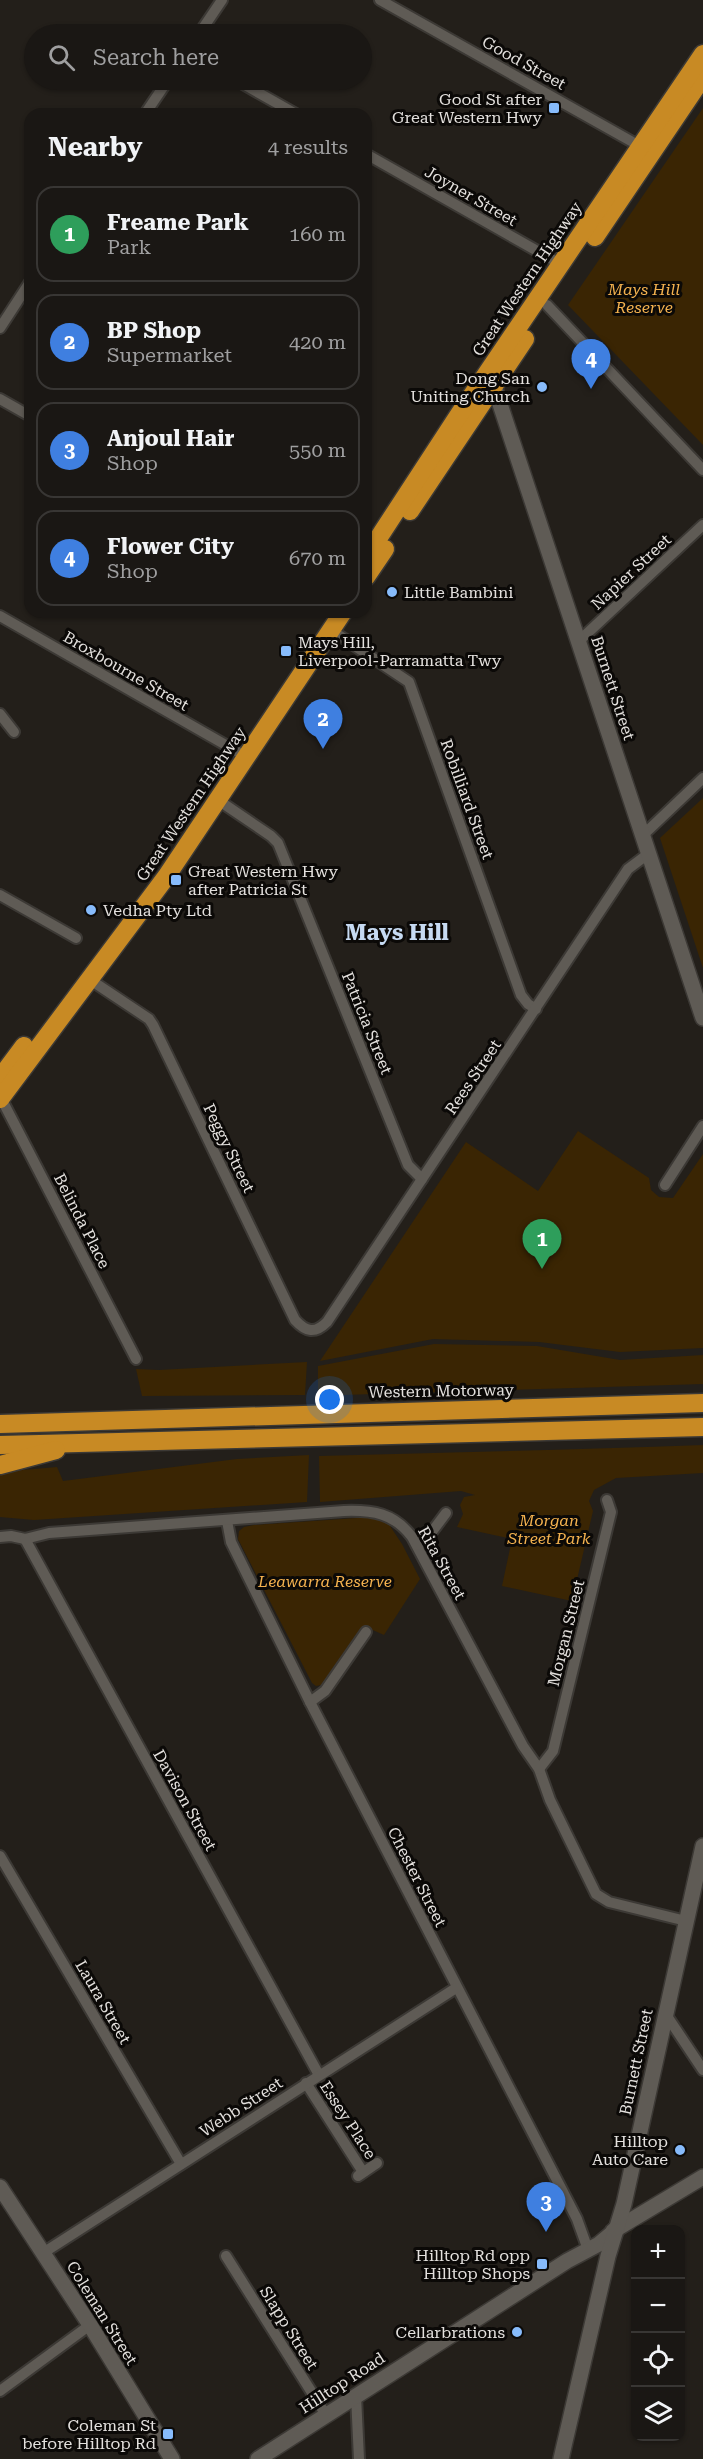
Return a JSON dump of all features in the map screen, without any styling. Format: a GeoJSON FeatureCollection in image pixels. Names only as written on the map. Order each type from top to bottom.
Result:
{"type":"FeatureCollection","features":[{"type":"Feature","properties":{"kind":"highway","name":"Great Western Highway"},"geometry":{"type":"LineString","coordinates":[[372,548],[491,377],[547,305],[647,150],[703,54]]}},
{"type":"Feature","properties":{"kind":"highway","name":"Great Western Highway"},"geometry":{"type":"LineString","coordinates":[[372,567],[561,265],[703,77]]}},
{"type":"Feature","properties":{"kind":"highway","name":"Great Western Highway"},"geometry":{"type":"LineString","coordinates":[[0,1078],[154,878],[238,752],[331,621]]}},
{"type":"Feature","properties":{"kind":"highway","name":"Great Western Highway"},"geometry":{"type":"LineString","coordinates":[[1,1098],[166,877],[218,800],[331,621]]}},
{"type":"Feature","properties":{"kind":"highway","name":"Western Motorway"},"geometry":{"type":"LineString","coordinates":[[0,1424],[703,1403]]}},
{"type":"Feature","properties":{"kind":"highway"},"geometry":{"type":"LineString","coordinates":[[0,1444],[703,1427]]}},
{"type":"Feature","properties":{"kind":"highway"},"geometry":{"type":"LineString","coordinates":[[0,1465],[87,1442]]}},
{"type":"Feature","properties":{"kind":"main road","name":"Burnett Street"},"geometry":{"type":"LineString","coordinates":[[491,377],[703,1018]]}},
{"type":"Feature","properties":{"kind":"main road","name":"Burnett Street"},"geometry":{"type":"LineString","coordinates":[[561,2459],[603,2278],[624,2204],[703,1846]]}},
{"type":"Feature","properties":{"kind":"main road","name":"Hilltop Road"},"geometry":{"type":"LineString","coordinates":[[567,2261],[586,2244],[616,2229],[703,2176]]}},
{"type":"Feature","properties":{"kind":"main road","name":"Coleman Street"},"geometry":{"type":"LineString","coordinates":[[0,2187],[90,2325],[172,2459]]}},
{"type":"Feature","properties":{"kind":"main road","name":"Hilltop Road"},"geometry":{"type":"LineString","coordinates":[[258,2459],[567,2261],[599,2244],[616,2229]]}},
{"type":"Feature","properties":{"kind":"main road"},"geometry":{"type":"LineString","coordinates":[[567,2261],[592,2260],[599,2267],[603,2278]]}},
{"type":"Feature","properties":{"kind":"street"},"geometry":{"type":"LineString","coordinates":[[206,24],[222,0]]}},
{"type":"Feature","properties":{"kind":"street","name":"Good Street"},"geometry":{"type":"LineString","coordinates":[[380,0],[647,150]]}},
{"type":"Feature","properties":{"kind":"street"},"geometry":{"type":"LineString","coordinates":[[149,108],[161,90]]}},
{"type":"Feature","properties":{"kind":"street"},"geometry":{"type":"LineString","coordinates":[[254,90],[285,108]]}},
{"type":"Feature","properties":{"kind":"street","name":"Joyner Street"},"geometry":{"type":"LineString","coordinates":[[372,157],[561,265]]}},
{"type":"Feature","properties":{"kind":"street"},"geometry":{"type":"LineString","coordinates":[[0,328],[24,291]]}},
{"type":"Feature","properties":{"kind":"street"},"geometry":{"type":"LineString","coordinates":[[547,305],[703,470]]}},
{"type":"Feature","properties":{"kind":"street"},"geometry":{"type":"LineString","coordinates":[[0,399],[24,413]]}},
{"type":"Feature","properties":{"kind":"street","name":"Napier Street"},"geometry":{"type":"LineString","coordinates":[[579,641],[703,525]]}},
{"type":"Feature","properties":{"kind":"street","name":"Broxbourne Street"},"geometry":{"type":"LineString","coordinates":[[0,616],[238,752]]}},
{"type":"Feature","properties":{"kind":"street","name":"Robilliard Street"},"geometry":{"type":"LineString","coordinates":[[331,621],[409,682],[521,995],[528,1004],[536,1009]]}},
{"type":"Feature","properties":{"kind":"street"},"geometry":{"type":"LineString","coordinates":[[0,714],[14,732]]}},
{"type":"Feature","properties":{"kind":"street"},"geometry":{"type":"LineString","coordinates":[[643,835],[703,778]]}},
{"type":"Feature","properties":{"kind":"street","name":"Patricia Street"},"geometry":{"type":"LineString","coordinates":[[218,800],[278,843],[408,1165],[422,1179]]}},
{"type":"Feature","properties":{"kind":"street","name":"Rees Street"},"geometry":{"type":"LineString","coordinates":[[327,1322],[628,869],[648,854]]}},
{"type":"Feature","properties":{"kind":"street"},"geometry":{"type":"LineString","coordinates":[[0,895],[76,938]]}},
{"type":"Feature","properties":{"kind":"street","name":"Peggy Street"},"geometry":{"type":"LineString","coordinates":[[89,979],[151,1022],[295,1320],[303,1329],[313,1331],[320,1329],[327,1322]]}},
{"type":"Feature","properties":{"kind":"street","name":"Belinda Place"},"geometry":{"type":"LineString","coordinates":[[1,1098],[136,1359]]}},
{"type":"Feature","properties":{"kind":"street"},"geometry":{"type":"LineString","coordinates":[[665,1185],[703,1126]]}},
{"type":"Feature","properties":{"kind":"street","name":"Morgan Street"},"geometry":{"type":"LineString","coordinates":[[539,1769],[553,1751],[610,1512],[607,1500]]}},
{"type":"Feature","properties":{"kind":"street","name":"Rita Street"},"geometry":{"type":"LineString","coordinates":[[0,1537],[11,1536],[26,1539],[49,1533],[374,1511],[399,1522],[417,1545],[523,1746],[539,1769],[550,1800],[599,1897],[609,1902],[686,1921]]}},
{"type":"Feature","properties":{"kind":"street"},"geometry":{"type":"LineString","coordinates":[[417,1545],[431,1533],[446,1514]]}},
{"type":"Feature","properties":{"kind":"street","name":"Chester Street"},"geometry":{"type":"LineString","coordinates":[[227,1521],[231,1542],[310,1702],[577,2220],[586,2244]]}},
{"type":"Feature","properties":{"kind":"street","name":"Davison Street"},"geometry":{"type":"LineString","coordinates":[[26,1539],[320,2075]]}},
{"type":"Feature","properties":{"kind":"street"},"geometry":{"type":"LineString","coordinates":[[310,1702],[326,1691],[366,1632]]}},
{"type":"Feature","properties":{"kind":"street","name":"Laura Street"},"geometry":{"type":"LineString","coordinates":[[0,1856],[181,2164]]}},
{"type":"Feature","properties":{"kind":"street","name":"Webb Street"},"geometry":{"type":"LineString","coordinates":[[43,2253],[456,1988]]}},
{"type":"Feature","properties":{"kind":"street"},"geometry":{"type":"LineString","coordinates":[[665,2013],[703,2070]]}},
{"type":"Feature","properties":{"kind":"street","name":"Essey Place"},"geometry":{"type":"LineString","coordinates":[[306,2083],[361,2174],[377,2163]]}},
{"type":"Feature","properties":{"kind":"street","name":"Slapp Street"},"geometry":{"type":"LineString","coordinates":[[226,2256],[326,2415]]}},
{"type":"Feature","properties":{"kind":"street"},"geometry":{"type":"LineString","coordinates":[[0,2391],[90,2325]]}},
{"type":"Feature","properties":{"kind":"street"},"geometry":{"type":"LineString","coordinates":[[356,2396],[359,2459]]}},
{"type":"Feature","properties":{"kind":"green space","name":"Mays Hill Reserve"},"geometry":{"type":"Polygon","coordinates":[[[703,108],[703,445],[568,305],[703,108]]]}},
{"type":"Feature","properties":{"kind":"green space"},"geometry":{"type":"Polygon","coordinates":[[[703,798],[703,968],[660,838],[703,798]]]}},
{"type":"Feature","properties":{"kind":"green space"},"geometry":{"type":"Polygon","coordinates":[[[578,1131],[649,1178],[651,1190],[659,1197],[673,1198],[703,1154],[703,1348],[620,1352],[539,1342],[433,1339],[320,1361],[466,1142],[538,1191],[578,1131]]]}},
{"type":"Feature","properties":{"kind":"green space"},"geometry":{"type":"Polygon","coordinates":[[[434,1344],[537,1346],[620,1360],[703,1355],[703,1384],[342,1395],[330,1391],[318,1394],[318,1366],[434,1344]]]}},
{"type":"Feature","properties":{"kind":"green space"},"geometry":{"type":"Polygon","coordinates":[[[307,1362],[305,1395],[142,1396],[136,1369],[159,1370],[307,1362]]]}},
{"type":"Feature","properties":{"kind":"green space","name":"Morgan Street Park"},"geometry":{"type":"Polygon","coordinates":[[[703,1445],[703,1473],[616,1478],[594,1490],[589,1501],[593,1511],[572,1601],[502,1586],[512,1539],[457,1527],[463,1514],[460,1505],[464,1497],[475,1495],[461,1491],[320,1502],[319,1456],[703,1445]]]}},
{"type":"Feature","properties":{"kind":"green space"},"geometry":{"type":"Polygon","coordinates":[[[309,1455],[307,1502],[34,1520],[0,1517],[0,1472],[57,1467],[63,1481],[237,1459],[309,1455]]]}},
{"type":"Feature","properties":{"kind":"green space","name":"Leawarra Reserve"},"geometry":{"type":"Polygon","coordinates":[[[372,1517],[388,1523],[420,1579],[384,1635],[366,1627],[360,1629],[321,1685],[316,1686],[312,1683],[238,1539],[239,1531],[244,1527],[254,1525],[372,1517]]]}},
{"type":"Feature","properties":{"kind":"place","name":"Good St after Great Western Hwy"},"geometry":{"type":"Point","coordinates":[554,108]}},
{"type":"Feature","properties":{"kind":"place","name":"Dong San Uniting Church"},"geometry":{"type":"Point","coordinates":[542,387]}},
{"type":"Feature","properties":{"kind":"place","name":"Flower City"},"geometry":{"type":"Point","coordinates":[591,389]}},
{"type":"Feature","properties":{"kind":"place","name":"Little Bambini"},"geometry":{"type":"Point","coordinates":[392,592]}},
{"type":"Feature","properties":{"kind":"place","name":"Mays Hill, Liverpool-Parramatta Twy"},"geometry":{"type":"Point","coordinates":[286,651]}},
{"type":"Feature","properties":{"kind":"place","name":"BP Shop"},"geometry":{"type":"Point","coordinates":[323,749]}},
{"type":"Feature","properties":{"kind":"place","name":"Great Western Hwy after Patricia St"},"geometry":{"type":"Point","coordinates":[176,880]}},
{"type":"Feature","properties":{"kind":"place","name":"Vedha Pty Ltd"},"geometry":{"type":"Point","coordinates":[91,910]}},
{"type":"Feature","properties":{"kind":"place","name":"Freame Park"},"geometry":{"type":"Point","coordinates":[542,1269]}},
{"type":"Feature","properties":{"kind":"place","name":"Hilltop Auto Care"},"geometry":{"type":"Point","coordinates":[680,2150]}},
{"type":"Feature","properties":{"kind":"place","name":"Anjoul Hair"},"geometry":{"type":"Point","coordinates":[546,2232]}},
{"type":"Feature","properties":{"kind":"place","name":"Hilltop Rd opp Hilltop Shops"},"geometry":{"type":"Point","coordinates":[542,2264]}},
{"type":"Feature","properties":{"kind":"place","name":"Cellarbrations"},"geometry":{"type":"Point","coordinates":[517,2332]}},
{"type":"Feature","properties":{"kind":"place","name":"Coleman St before Hilltop Rd"},"geometry":{"type":"Point","coordinates":[168,2434]}},
{"type":"Feature","properties":{"kind":"district","name":"Mays Hill"},"geometry":{"type":"Point","coordinates":[397,932]}}]}
